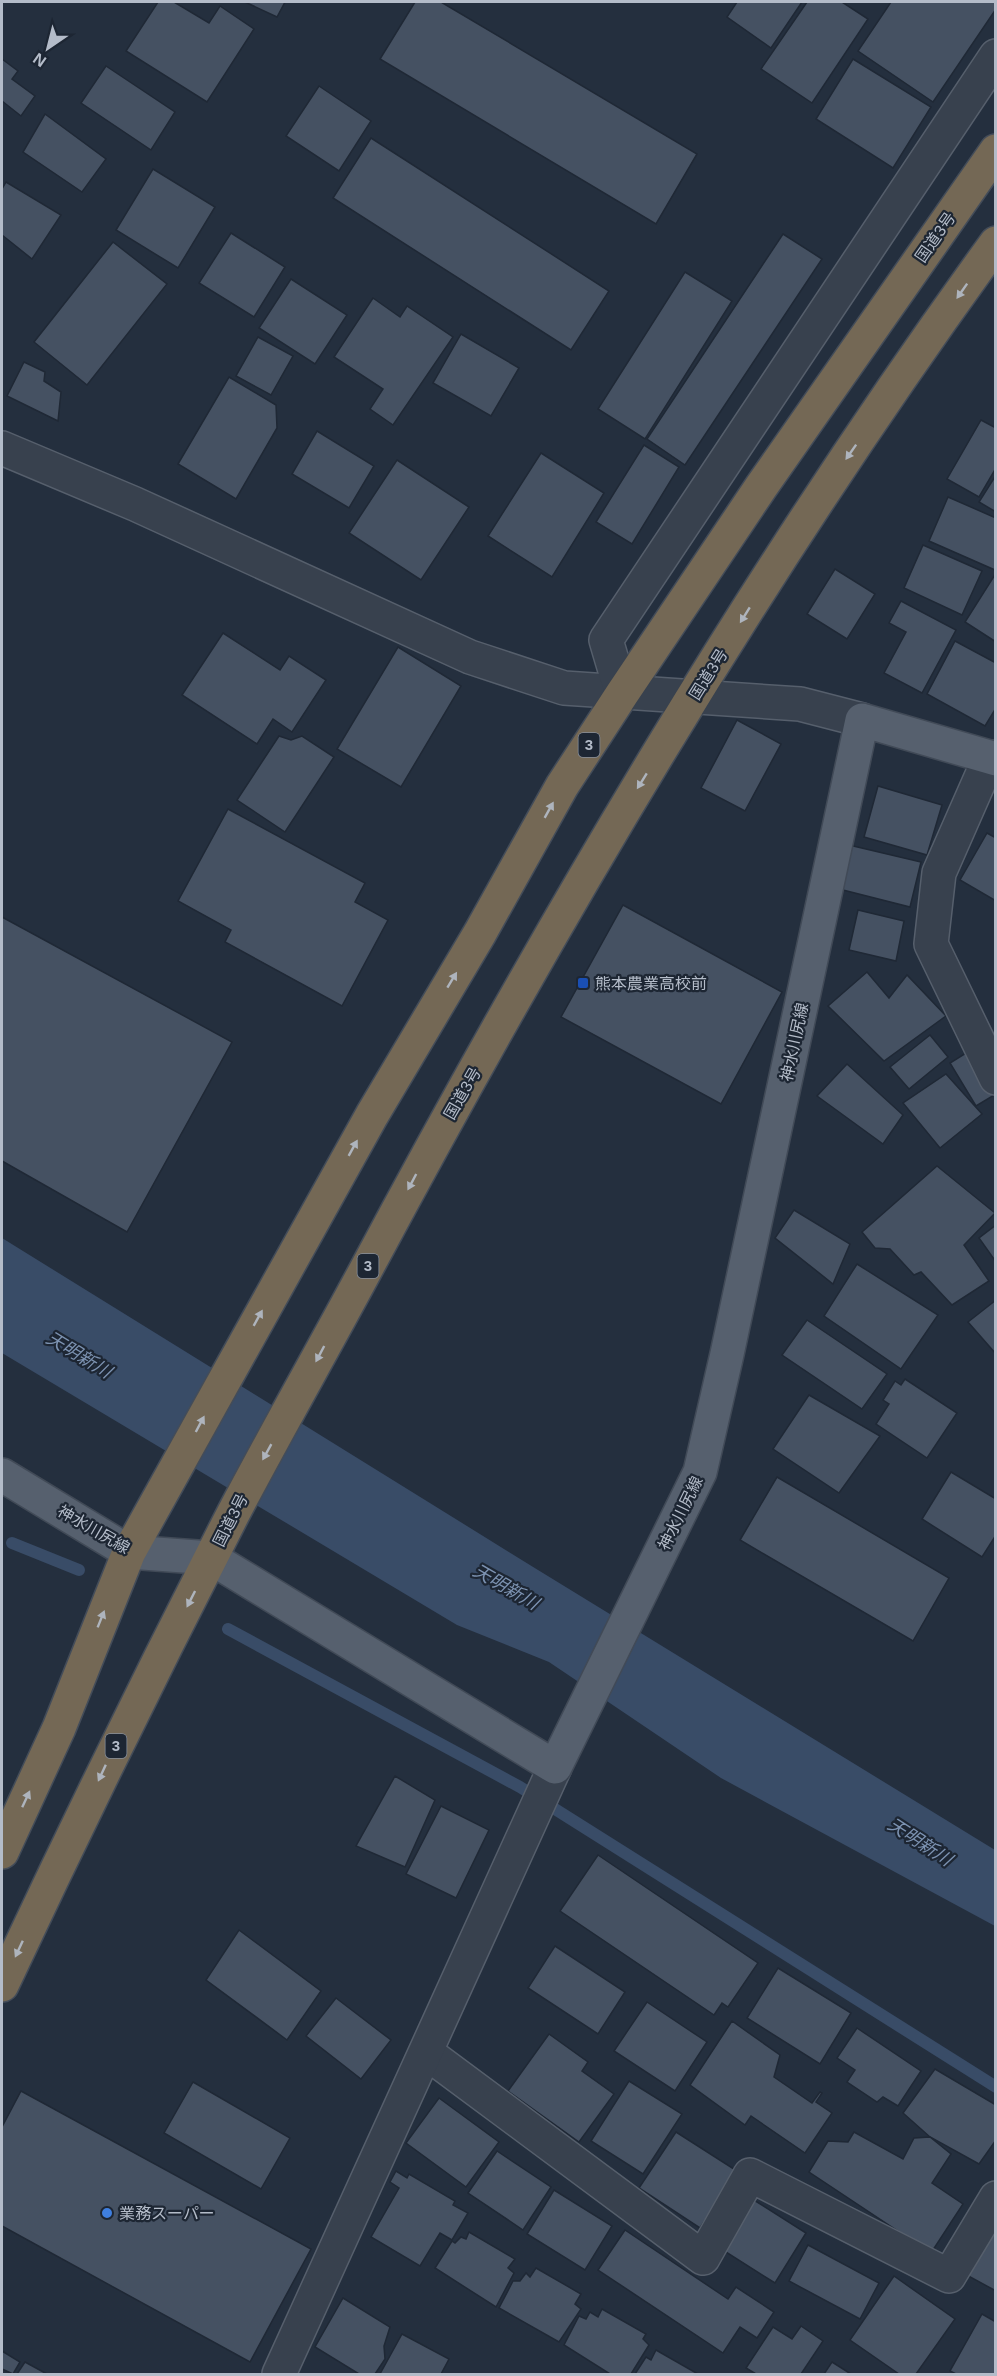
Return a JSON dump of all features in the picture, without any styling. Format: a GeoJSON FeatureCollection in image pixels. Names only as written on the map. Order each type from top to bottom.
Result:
{"type":"FeatureCollection","features":[{"type":"Feature","properties":{"kind":"highway","name":"国道3号"},"geometry":{"type":"LineString","coordinates":[[2,1852],[59,1728],[129,1552],[372,1115],[480,933],[562,786],[768,478],[996,151]]}},
{"type":"Feature","properties":{"kind":"highway","name":"国道3号"},"geometry":{"type":"LineString","coordinates":[[2,1985],[108,1761],[236,1509],[440,1131],[621,814],[804,520],[996,243]]}},
{"type":"Feature","properties":{"kind":"main road"},"geometry":{"type":"LineString","coordinates":[[862,720],[993,758]]}},
{"type":"Feature","properties":{"kind":"main road","name":"神水川尻線"},"geometry":{"type":"LineString","coordinates":[[2,1475],[129,1552],[211,1558],[555,1767],[700,1472],[730,1342],[862,720]]}},
{"type":"Feature","properties":{"kind":"street"},"geometry":{"type":"LineString","coordinates":[[622,694],[606,640],[996,56]]}},
{"type":"Feature","properties":{"kind":"street"},"geometry":{"type":"LineString","coordinates":[[2,448],[135,504],[470,657],[564,688],[622,694],[694,696],[801,705],[862,720]]}},
{"type":"Feature","properties":{"kind":"street"},"geometry":{"type":"LineString","coordinates":[[993,758],[939,873],[931,944],[996,1078]]}},
{"type":"Feature","properties":{"kind":"street"},"geometry":{"type":"LineString","coordinates":[[279,2374],[427,2053],[555,1767]]}},
{"type":"Feature","properties":{"kind":"street"},"geometry":{"type":"LineString","coordinates":[[427,2053],[703,2258],[750,2175],[949,2276],[996,2198]]}},
{"type":"Feature","properties":{"kind":"water","name":"天明新川"},"geometry":{"type":"Polygon","coordinates":[[[2,1238],[995,1850],[995,1926],[721,1778],[549,1662],[457,1625],[2,1353],[2,1238]]]}},
{"type":"Feature","properties":{"kind":"building"},"geometry":{"type":"Polygon","coordinates":[[[158,2],[174,2],[209,23],[220,6],[254,29],[207,102],[126,51],[158,2]]]}},
{"type":"Feature","properties":{"kind":"building"},"geometry":{"type":"Polygon","coordinates":[[[245,2],[285,2],[277,17],[245,2]]]}},
{"type":"Feature","properties":{"kind":"building"},"geometry":{"type":"Polygon","coordinates":[[[415,2],[441,2],[697,154],[656,224],[380,59],[415,2]]]}},
{"type":"Feature","properties":{"kind":"building"},"geometry":{"type":"Polygon","coordinates":[[[737,2],[802,2],[771,48],[727,17],[737,2]]]}},
{"type":"Feature","properties":{"kind":"building"},"geometry":{"type":"Polygon","coordinates":[[[807,2],[842,2],[868,19],[812,103],[761,69],[807,2]]]}},
{"type":"Feature","properties":{"kind":"building"},"geometry":{"type":"Polygon","coordinates":[[[891,2],[996,2],[996,9],[933,102],[858,51],[891,2]]]}},
{"type":"Feature","properties":{"kind":"building"},"geometry":{"type":"Polygon","coordinates":[[[2,59],[18,71],[12,79],[35,96],[21,116],[2,101],[2,59]]]}},
{"type":"Feature","properties":{"kind":"building"},"geometry":{"type":"Polygon","coordinates":[[[853,59],[931,107],[893,168],[816,119],[853,59]]]}},
{"type":"Feature","properties":{"kind":"building"},"geometry":{"type":"Polygon","coordinates":[[[106,66],[175,112],[151,150],[81,103],[106,66]]]}},
{"type":"Feature","properties":{"kind":"building"},"geometry":{"type":"Polygon","coordinates":[[[319,86],[371,121],[339,171],[286,136],[319,86]]]}},
{"type":"Feature","properties":{"kind":"building"},"geometry":{"type":"Polygon","coordinates":[[[45,114],[106,159],[82,192],[23,152],[45,114]]]}},
{"type":"Feature","properties":{"kind":"building"},"geometry":{"type":"Polygon","coordinates":[[[371,138],[609,291],[571,350],[333,198],[371,138]]]}},
{"type":"Feature","properties":{"kind":"building"},"geometry":{"type":"Polygon","coordinates":[[[153,169],[215,207],[178,268],[116,230],[153,169]]]}},
{"type":"Feature","properties":{"kind":"building"},"geometry":{"type":"Polygon","coordinates":[[[6,182],[61,215],[32,259],[2,235],[2,189],[6,182]]]}},
{"type":"Feature","properties":{"kind":"building"},"geometry":{"type":"Polygon","coordinates":[[[231,233],[285,267],[254,317],[199,283],[231,233]]]}},
{"type":"Feature","properties":{"kind":"building"},"geometry":{"type":"Polygon","coordinates":[[[783,234],[822,259],[685,465],[647,439],[783,234]]]}},
{"type":"Feature","properties":{"kind":"building"},"geometry":{"type":"Polygon","coordinates":[[[113,242],[167,284],[87,385],[34,342],[113,242]]]}},
{"type":"Feature","properties":{"kind":"building"},"geometry":{"type":"Polygon","coordinates":[[[685,272],[732,301],[645,439],[598,409],[685,272]]]}},
{"type":"Feature","properties":{"kind":"building"},"geometry":{"type":"Polygon","coordinates":[[[291,279],[347,315],[315,364],[259,328],[291,279]]]}},
{"type":"Feature","properties":{"kind":"building"},"geometry":{"type":"Polygon","coordinates":[[[373,298],[400,317],[407,306],[453,337],[393,425],[370,409],[383,389],[334,357],[373,298]]]}},
{"type":"Feature","properties":{"kind":"building"},"geometry":{"type":"Polygon","coordinates":[[[461,334],[519,368],[491,416],[433,383],[461,334]]]}},
{"type":"Feature","properties":{"kind":"building"},"geometry":{"type":"Polygon","coordinates":[[[258,337],[293,356],[271,395],[236,376],[258,337]]]}},
{"type":"Feature","properties":{"kind":"building"},"geometry":{"type":"Polygon","coordinates":[[[24,362],[45,372],[44,381],[61,392],[58,421],[7,396],[24,362]]]}},
{"type":"Feature","properties":{"kind":"building"},"geometry":{"type":"Polygon","coordinates":[[[229,377],[276,405],[277,428],[236,499],[178,464],[229,377]]]}},
{"type":"Feature","properties":{"kind":"building"},"geometry":{"type":"Polygon","coordinates":[[[981,420],[996,428],[996,468],[979,497],[947,479],[981,420]]]}},
{"type":"Feature","properties":{"kind":"building"},"geometry":{"type":"Polygon","coordinates":[[[317,431],[374,466],[349,508],[292,474],[317,431]]]}},
{"type":"Feature","properties":{"kind":"building"},"geometry":{"type":"Polygon","coordinates":[[[644,445],[679,467],[632,544],[596,522],[644,445]]]}},
{"type":"Feature","properties":{"kind":"building"},"geometry":{"type":"Polygon","coordinates":[[[541,453],[604,493],[552,577],[488,536],[541,453]]]}},
{"type":"Feature","properties":{"kind":"building"},"geometry":{"type":"Polygon","coordinates":[[[397,460],[469,507],[421,580],[349,533],[397,460]]]}},
{"type":"Feature","properties":{"kind":"building"},"geometry":{"type":"Polygon","coordinates":[[[996,475],[996,512],[979,502],[996,475]]]}},
{"type":"Feature","properties":{"kind":"building"},"geometry":{"type":"Polygon","coordinates":[[[948,497],[996,518],[995,570],[929,541],[948,497]]]}},
{"type":"Feature","properties":{"kind":"building"},"geometry":{"type":"Polygon","coordinates":[[[923,545],[982,571],[962,615],[904,588],[923,545]]]}},
{"type":"Feature","properties":{"kind":"building"},"geometry":{"type":"Polygon","coordinates":[[[835,569],[875,594],[847,639],[807,614],[835,569]]]}},
{"type":"Feature","properties":{"kind":"building"},"geometry":{"type":"Polygon","coordinates":[[[996,573],[996,642],[965,622],[996,573]]]}},
{"type":"Feature","properties":{"kind":"building"},"geometry":{"type":"Polygon","coordinates":[[[901,601],[956,630],[922,693],[884,673],[906,632],[889,623],[901,601]]]}},
{"type":"Feature","properties":{"kind":"building"},"geometry":{"type":"Polygon","coordinates":[[[223,633],[280,670],[289,656],[326,680],[292,732],[273,719],[257,744],[182,695],[223,633]]]}},
{"type":"Feature","properties":{"kind":"building"},"geometry":{"type":"Polygon","coordinates":[[[955,641],[996,663],[996,708],[985,726],[927,694],[955,641]]]}},
{"type":"Feature","properties":{"kind":"building"},"geometry":{"type":"Polygon","coordinates":[[[398,647],[461,686],[401,787],[337,749],[398,647]]]}},
{"type":"Feature","properties":{"kind":"building"},"geometry":{"type":"Polygon","coordinates":[[[737,720],[781,744],[745,811],[701,788],[737,720]]]}},
{"type":"Feature","properties":{"kind":"building"},"geometry":{"type":"Polygon","coordinates":[[[279,736],[291,740],[302,736],[334,757],[285,832],[237,800],[279,736]]]}},
{"type":"Feature","properties":{"kind":"building"},"geometry":{"type":"Polygon","coordinates":[[[878,786],[942,805],[927,855],[864,837],[878,786]]]}},
{"type":"Feature","properties":{"kind":"building"},"geometry":{"type":"Polygon","coordinates":[[[228,809],[365,883],[355,902],[388,920],[342,1006],[225,942],[231,930],[178,901],[228,809]]]}},
{"type":"Feature","properties":{"kind":"building"},"geometry":{"type":"Polygon","coordinates":[[[987,833],[996,838],[996,901],[960,880],[987,833]]]}},
{"type":"Feature","properties":{"kind":"building"},"geometry":{"type":"Polygon","coordinates":[[[849,845],[921,862],[910,907],[839,889],[849,845]]]}},
{"type":"Feature","properties":{"kind":"building"},"geometry":{"type":"Polygon","coordinates":[[[623,905],[782,992],[721,1104],[561,1017],[623,905]]]}},
{"type":"Feature","properties":{"kind":"building"},"geometry":{"type":"Polygon","coordinates":[[[858,910],[904,921],[896,961],[849,950],[858,910]]]}},
{"type":"Feature","properties":{"kind":"building"},"geometry":{"type":"Polygon","coordinates":[[[2,917],[232,1042],[127,1232],[2,1161],[2,917]]]}},
{"type":"Feature","properties":{"kind":"building"},"geometry":{"type":"Polygon","coordinates":[[[867,972],[889,998],[907,975],[946,1016],[884,1061],[828,1006],[867,972]]]}},
{"type":"Feature","properties":{"kind":"building"},"geometry":{"type":"Polygon","coordinates":[[[930,1035],[948,1057],[909,1089],[890,1067],[930,1035]]]}},
{"type":"Feature","properties":{"kind":"building"},"geometry":{"type":"Polygon","coordinates":[[[974,1048],[996,1094],[976,1106],[950,1063],[974,1048]]]}},
{"type":"Feature","properties":{"kind":"building"},"geometry":{"type":"Polygon","coordinates":[[[847,1064],[903,1115],[883,1144],[817,1096],[847,1064]]]}},
{"type":"Feature","properties":{"kind":"building"},"geometry":{"type":"Polygon","coordinates":[[[946,1074],[982,1114],[940,1148],[903,1103],[946,1074]]]}},
{"type":"Feature","properties":{"kind":"building"},"geometry":{"type":"Polygon","coordinates":[[[937,1166],[995,1213],[964,1245],[989,1281],[952,1305],[921,1272],[914,1275],[890,1249],[875,1248],[862,1232],[937,1166]]]}},
{"type":"Feature","properties":{"kind":"building"},"geometry":{"type":"Polygon","coordinates":[[[794,1210],[850,1244],[833,1284],[775,1238],[794,1210]]]}},
{"type":"Feature","properties":{"kind":"building"},"geometry":{"type":"Polygon","coordinates":[[[996,1225],[996,1262],[979,1238],[996,1225]]]}},
{"type":"Feature","properties":{"kind":"building"},"geometry":{"type":"Polygon","coordinates":[[[857,1264],[938,1315],[901,1369],[824,1316],[857,1264]]]}},
{"type":"Feature","properties":{"kind":"building"},"geometry":{"type":"Polygon","coordinates":[[[996,1300],[996,1354],[968,1322],[996,1300]]]}},
{"type":"Feature","properties":{"kind":"building"},"geometry":{"type":"Polygon","coordinates":[[[807,1320],[887,1374],[862,1409],[782,1355],[807,1320]]]}},
{"type":"Feature","properties":{"kind":"building"},"geometry":{"type":"Polygon","coordinates":[[[905,1379],[957,1413],[927,1458],[876,1424],[889,1404],[883,1400],[895,1381],[901,1385],[905,1379]]]}},
{"type":"Feature","properties":{"kind":"building"},"geometry":{"type":"Polygon","coordinates":[[[809,1395],[880,1436],[839,1493],[773,1449],[809,1395]]]}},
{"type":"Feature","properties":{"kind":"building"},"geometry":{"type":"Polygon","coordinates":[[[951,1472],[996,1499],[996,1535],[982,1557],[922,1519],[951,1472]]]}},
{"type":"Feature","properties":{"kind":"building"},"geometry":{"type":"Polygon","coordinates":[[[777,1477],[949,1578],[913,1641],[740,1540],[777,1477]]]}},
{"type":"Feature","properties":{"kind":"building"},"geometry":{"type":"Polygon","coordinates":[[[395,1776],[435,1800],[405,1867],[356,1846],[395,1776]]]}},
{"type":"Feature","properties":{"kind":"building"},"geometry":{"type":"Polygon","coordinates":[[[441,1806],[489,1830],[456,1898],[406,1874],[441,1806]]]}},
{"type":"Feature","properties":{"kind":"building"},"geometry":{"type":"Polygon","coordinates":[[[598,1855],[758,1963],[728,2007],[722,2003],[714,2015],[560,1911],[598,1855]]]}},
{"type":"Feature","properties":{"kind":"building"},"geometry":{"type":"Polygon","coordinates":[[[239,1930],[321,1991],[287,2040],[206,1980],[239,1930]]]}},
{"type":"Feature","properties":{"kind":"building"},"geometry":{"type":"Polygon","coordinates":[[[555,1946],[625,1992],[598,2034],[528,1988],[555,1946]]]}},
{"type":"Feature","properties":{"kind":"building"},"geometry":{"type":"Polygon","coordinates":[[[778,1968],[851,2013],[820,2064],[747,2018],[778,1968]]]}},
{"type":"Feature","properties":{"kind":"building"},"geometry":{"type":"Polygon","coordinates":[[[336,1998],[391,2040],[361,2079],[306,2036],[336,1998]]]}},
{"type":"Feature","properties":{"kind":"building"},"geometry":{"type":"Polygon","coordinates":[[[647,2002],[707,2042],[675,2091],[614,2051],[647,2002]]]}},
{"type":"Feature","properties":{"kind":"building"},"geometry":{"type":"Polygon","coordinates":[[[732,2021],[780,2055],[774,2077],[812,2103],[820,2092],[822,2093],[816,2102],[832,2113],[805,2153],[751,2116],[745,2125],[690,2085],[732,2021]]]}},
{"type":"Feature","properties":{"kind":"building"},"geometry":{"type":"Polygon","coordinates":[[[857,2028],[921,2071],[898,2106],[883,2097],[877,2102],[847,2082],[855,2070],[837,2058],[857,2028]]]}},
{"type":"Feature","properties":{"kind":"building"},"geometry":{"type":"Polygon","coordinates":[[[549,2034],[588,2062],[582,2071],[614,2094],[579,2142],[508,2091],[549,2034]]]}},
{"type":"Feature","properties":{"kind":"building"},"geometry":{"type":"Polygon","coordinates":[[[935,2069],[996,2105],[996,2140],[979,2164],[930,2137],[903,2113],[935,2069]]]}},
{"type":"Feature","properties":{"kind":"building"},"geometry":{"type":"Polygon","coordinates":[[[629,2081],[682,2114],[643,2174],[591,2141],[629,2081]]]}},
{"type":"Feature","properties":{"kind":"building"},"geometry":{"type":"Polygon","coordinates":[[[193,2082],[290,2138],[261,2189],[164,2133],[193,2082]]]}},
{"type":"Feature","properties":{"kind":"building"},"geometry":{"type":"Polygon","coordinates":[[[21,2091],[311,2249],[250,2362],[2,2226],[2,2127],[21,2091]]]}},
{"type":"Feature","properties":{"kind":"building"},"geometry":{"type":"Polygon","coordinates":[[[439,2098],[499,2142],[466,2187],[406,2143],[439,2098]]]}},
{"type":"Feature","properties":{"kind":"building"},"geometry":{"type":"Polygon","coordinates":[[[676,2132],[737,2171],[700,2228],[639,2188],[676,2132]]]}},
{"type":"Feature","properties":{"kind":"building"},"geometry":{"type":"Polygon","coordinates":[[[854,2132],[903,2159],[914,2138],[930,2137],[951,2154],[932,2183],[963,2204],[931,2253],[809,2172],[828,2141],[848,2142],[854,2132]]]}},
{"type":"Feature","properties":{"kind":"building"},"geometry":{"type":"Polygon","coordinates":[[[497,2151],[551,2187],[523,2230],[468,2193],[497,2151]]]}},
{"type":"Feature","properties":{"kind":"building"},"geometry":{"type":"Polygon","coordinates":[[[396,2171],[407,2178],[409,2174],[455,2201],[453,2205],[468,2213],[452,2240],[440,2233],[420,2266],[371,2237],[399,2188],[390,2182],[396,2171]]]}},
{"type":"Feature","properties":{"kind":"building"},"geometry":{"type":"Polygon","coordinates":[[[554,2190],[612,2226],[585,2270],[527,2234],[554,2190]]]}},
{"type":"Feature","properties":{"kind":"building"},"geometry":{"type":"Polygon","coordinates":[[[749,2197],[806,2233],[775,2283],[718,2247],[749,2197]]]}},
{"type":"Feature","properties":{"kind":"building"},"geometry":{"type":"Polygon","coordinates":[[[996,2223],[996,2291],[961,2272],[996,2223]]]}},
{"type":"Feature","properties":{"kind":"building"},"geometry":{"type":"Polygon","coordinates":[[[625,2230],[728,2299],[736,2287],[774,2312],[757,2338],[740,2327],[723,2353],[598,2270],[625,2230]]]}},
{"type":"Feature","properties":{"kind":"building"},"geometry":{"type":"Polygon","coordinates":[[[469,2232],[515,2259],[508,2268],[514,2273],[496,2307],[435,2268],[452,2241],[455,2243],[461,2237],[466,2239],[469,2232]]]}},
{"type":"Feature","properties":{"kind":"building"},"geometry":{"type":"Polygon","coordinates":[[[808,2245],[879,2283],[860,2319],[789,2281],[808,2245]]]}},
{"type":"Feature","properties":{"kind":"building"},"geometry":{"type":"Polygon","coordinates":[[[536,2268],[581,2294],[575,2304],[581,2309],[559,2342],[499,2308],[513,2281],[520,2281],[526,2273],[530,2277],[536,2268]]]}},
{"type":"Feature","properties":{"kind":"building"},"geometry":{"type":"Polygon","coordinates":[[[894,2276],[955,2319],[916,2374],[899,2374],[850,2340],[894,2276]]]}},
{"type":"Feature","properties":{"kind":"building"},"geometry":{"type":"Polygon","coordinates":[[[343,2298],[390,2327],[384,2346],[385,2359],[375,2374],[359,2374],[315,2347],[343,2298]]]}},
{"type":"Feature","properties":{"kind":"building"},"geometry":{"type":"Polygon","coordinates":[[[602,2309],[646,2334],[643,2339],[649,2345],[631,2374],[610,2374],[564,2345],[579,2316],[586,2319],[590,2312],[598,2317],[602,2309]]]}},
{"type":"Feature","properties":{"kind":"building"},"geometry":{"type":"Polygon","coordinates":[[[982,2314],[996,2322],[996,2374],[956,2374],[950,2371],[982,2314]]]}},
{"type":"Feature","properties":{"kind":"building"},"geometry":{"type":"Polygon","coordinates":[[[801,2326],[823,2341],[801,2374],[756,2374],[746,2368],[773,2327],[792,2339],[801,2326]]]}},
{"type":"Feature","properties":{"kind":"building"},"geometry":{"type":"Polygon","coordinates":[[[402,2334],[449,2359],[441,2374],[380,2374],[402,2334]]]}},
{"type":"Feature","properties":{"kind":"building"},"geometry":{"type":"Polygon","coordinates":[[[656,2350],[698,2374],[635,2374],[646,2357],[651,2360],[656,2350]]]}},
{"type":"Feature","properties":{"kind":"building"},"geometry":{"type":"Polygon","coordinates":[[[2,2351],[20,2362],[13,2374],[2,2369],[2,2351]]]}},
{"type":"Feature","properties":{"kind":"building"},"geometry":{"type":"Polygon","coordinates":[[[25,2362],[47,2374],[17,2374],[25,2362]]]}},
{"type":"Feature","properties":{"kind":"building"},"geometry":{"type":"Polygon","coordinates":[[[832,2362],[851,2374],[824,2374],[832,2362]]]}},
{"type":"Feature","properties":{"kind":"waterway"},"geometry":{"type":"LineString","coordinates":[[12,1543],[79,1570]]}},
{"type":"Feature","properties":{"kind":"waterway"},"geometry":{"type":"LineString","coordinates":[[228,1629],[520,1787],[996,2087]]}},
{"type":"Feature","properties":{"kind":"place","name":"熊本農業高校前"},"geometry":{"type":"Point","coordinates":[583,983]}},
{"type":"Feature","properties":{"kind":"place","name":"業務スーパー"},"geometry":{"type":"Point","coordinates":[107,2213]}}]}
